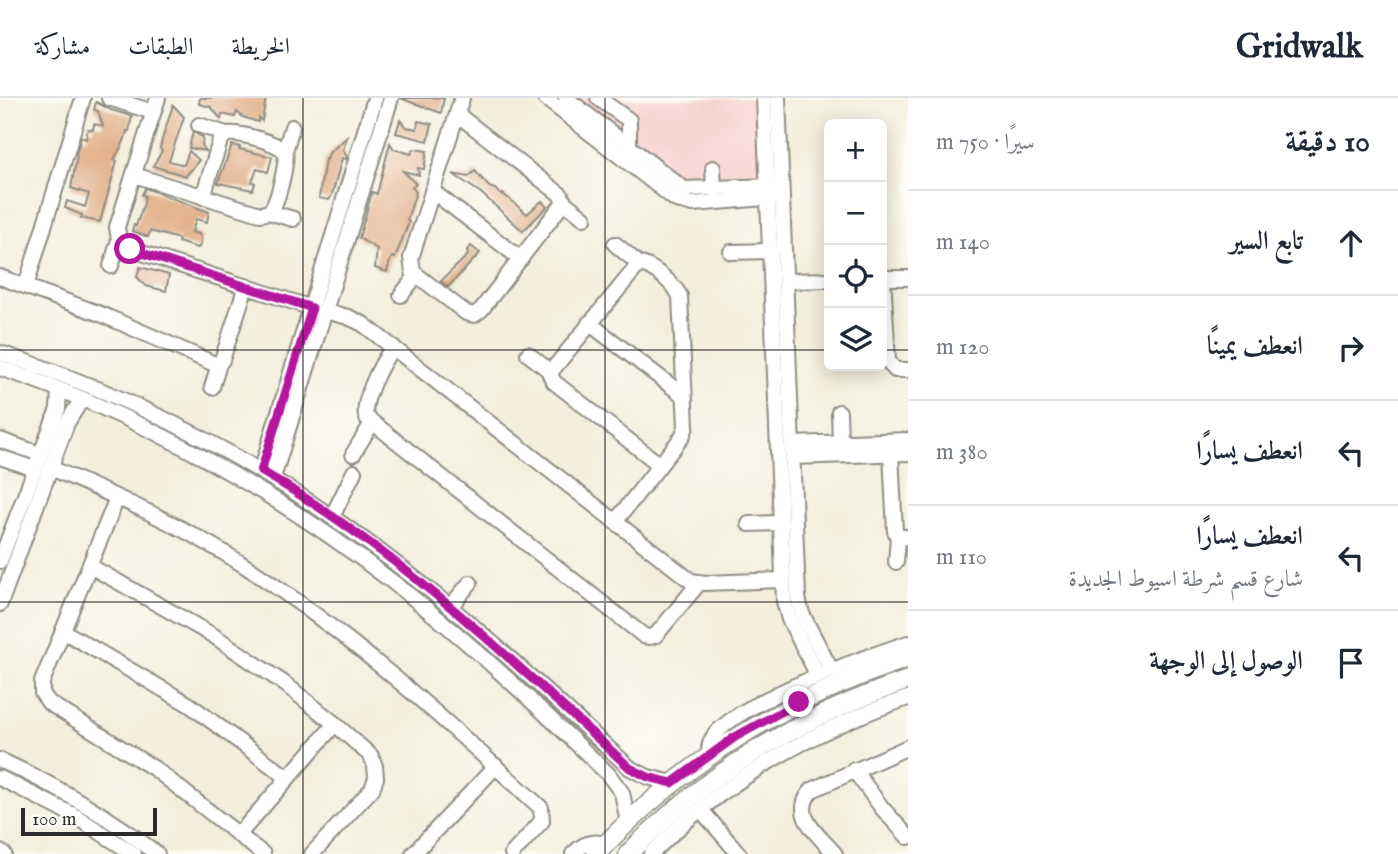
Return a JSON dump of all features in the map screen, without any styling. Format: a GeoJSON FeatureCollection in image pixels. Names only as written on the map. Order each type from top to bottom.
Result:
{"type":"FeatureCollection","features":[{"type":"Feature","properties":{"kind":"main road"},"geometry":{"type":"LineString","coordinates":[[601,849],[672,783],[709,755],[863,666],[908,658]]}},
{"type":"Feature","properties":{"kind":"main road"},"geometry":{"type":"LineString","coordinates":[[628,854],[678,818],[722,774],[774,748],[850,701],[908,680]]}},
{"type":"Feature","properties":{"kind":"main road"},"geometry":{"type":"LineString","coordinates":[[709,755],[722,774]]}},
{"type":"Feature","properties":{"kind":"street"},"geometry":{"type":"LineString","coordinates":[[26,286],[83,98]]}},
{"type":"Feature","properties":{"kind":"street"},"geometry":{"type":"LineString","coordinates":[[108,98],[156,105],[117,227],[119,240],[111,266]]}},
{"type":"Feature","properties":{"kind":"street"},"geometry":{"type":"LineString","coordinates":[[267,474],[337,246],[375,98]]}},
{"type":"Feature","properties":{"kind":"street"},"geometry":{"type":"LineString","coordinates":[[337,246],[391,98]]}},
{"type":"Feature","properties":{"kind":"street"},"geometry":{"type":"LineString","coordinates":[[462,98],[410,263],[417,275],[466,313],[474,314],[481,310],[564,202]]}},
{"type":"Feature","properties":{"kind":"street"},"geometry":{"type":"LineString","coordinates":[[545,98],[680,187],[694,191],[714,189],[775,192]]}},
{"type":"Feature","properties":{"kind":"street"},"geometry":{"type":"LineString","coordinates":[[566,98],[632,156],[671,197],[687,204],[775,192]]}},
{"type":"Feature","properties":{"kind":"street"},"geometry":{"type":"LineString","coordinates":[[598,98],[629,120],[632,156]]}},
{"type":"Feature","properties":{"kind":"street"},"geometry":{"type":"LineString","coordinates":[[764,98],[787,281],[792,451],[785,518],[783,580],[786,610],[825,673]]}},
{"type":"Feature","properties":{"kind":"street"},"geometry":{"type":"LineString","coordinates":[[779,98],[770,251],[785,518],[799,605],[825,673]]}},
{"type":"Feature","properties":{"kind":"street"},"geometry":{"type":"LineString","coordinates":[[457,114],[561,195],[564,202],[584,218]]}},
{"type":"Feature","properties":{"kind":"street"},"geometry":{"type":"LineString","coordinates":[[199,124],[226,134],[277,146],[285,151]]}},
{"type":"Feature","properties":{"kind":"street"},"geometry":{"type":"LineString","coordinates":[[269,212],[274,204],[287,160],[285,151],[292,127]]}},
{"type":"Feature","properties":{"kind":"street"},"geometry":{"type":"LineString","coordinates":[[203,197],[220,141],[226,134]]}},
{"type":"Feature","properties":{"kind":"street"},"geometry":{"type":"LineString","coordinates":[[713,167],[714,189]]}},
{"type":"Feature","properties":{"kind":"street"},"geometry":{"type":"LineString","coordinates":[[134,175],[260,214],[269,212],[293,219]]}},
{"type":"Feature","properties":{"kind":"street"},"geometry":{"type":"LineString","coordinates":[[432,191],[521,259]]}},
{"type":"Feature","properties":{"kind":"street"},"geometry":{"type":"LineString","coordinates":[[119,240],[130,249],[358,321],[688,579],[699,583],[783,580]]}},
{"type":"Feature","properties":{"kind":"street"},"geometry":{"type":"LineString","coordinates":[[615,244],[639,264],[646,265],[678,293],[685,430],[615,522]]}},
{"type":"Feature","properties":{"kind":"street"},"geometry":{"type":"LineString","coordinates":[[731,252],[770,251]]}},
{"type":"Feature","properties":{"kind":"street"},"geometry":{"type":"LineString","coordinates":[[551,372],[639,264]]}},
{"type":"Feature","properties":{"kind":"street"},"geometry":{"type":"LineString","coordinates":[[401,295],[417,275]]}},
{"type":"Feature","properties":{"kind":"street"},"geometry":{"type":"LineString","coordinates":[[0,277],[219,364]]}},
{"type":"Feature","properties":{"kind":"street"},"geometry":{"type":"LineString","coordinates":[[887,278],[908,278]]}},
{"type":"Feature","properties":{"kind":"street"},"geometry":{"type":"LineString","coordinates":[[787,281],[824,280]]}},
{"type":"Feature","properties":{"kind":"street"},"geometry":{"type":"LineString","coordinates":[[212,387],[246,286]]}},
{"type":"Feature","properties":{"kind":"street"},"geometry":{"type":"LineString","coordinates":[[885,308],[888,362],[895,370],[908,370]]}},
{"type":"Feature","properties":{"kind":"street"},"geometry":{"type":"LineString","coordinates":[[589,323],[684,396]]}},
{"type":"Feature","properties":{"kind":"street"},"geometry":{"type":"LineString","coordinates":[[393,347],[381,367],[364,407],[365,416],[617,622],[644,636],[653,636],[699,583]]}},
{"type":"Feature","properties":{"kind":"street"},"geometry":{"type":"LineString","coordinates":[[0,353],[121,399],[206,440],[267,474],[386,556],[450,607],[630,768],[648,777],[672,783]]}},
{"type":"Feature","properties":{"kind":"street"},"geometry":{"type":"LineString","coordinates":[[528,354],[551,372],[554,382],[660,465]]}},
{"type":"Feature","properties":{"kind":"street"},"geometry":{"type":"LineString","coordinates":[[0,368],[82,398],[201,456],[309,522],[390,579],[473,648],[613,780],[624,800],[628,822]]}},
{"type":"Feature","properties":{"kind":"street"},"geometry":{"type":"LineString","coordinates":[[0,561],[58,409],[59,389]]}},
{"type":"Feature","properties":{"kind":"street"},"geometry":{"type":"LineString","coordinates":[[0,604],[71,414],[82,398]]}},
{"type":"Feature","properties":{"kind":"street"},"geometry":{"type":"LineString","coordinates":[[839,412],[840,442]]}},
{"type":"Feature","properties":{"kind":"street"},"geometry":{"type":"LineString","coordinates":[[352,454],[372,423]]}},
{"type":"Feature","properties":{"kind":"street"},"geometry":{"type":"LineString","coordinates":[[0,440],[40,454]]}},
{"type":"Feature","properties":{"kind":"street"},"geometry":{"type":"LineString","coordinates":[[792,451],[840,442],[908,440]]}},
{"type":"Feature","properties":{"kind":"street"},"geometry":{"type":"LineString","coordinates":[[792,451],[908,453]]}},
{"type":"Feature","properties":{"kind":"street"},"geometry":{"type":"LineString","coordinates":[[891,454],[895,531],[903,537],[896,562]]}},
{"type":"Feature","properties":{"kind":"street"},"geometry":{"type":"LineString","coordinates":[[0,457],[35,469]]}},
{"type":"Feature","properties":{"kind":"street"},"geometry":{"type":"LineString","coordinates":[[51,468],[117,498],[240,562],[332,625],[425,701],[543,812],[539,825],[512,854]]}},
{"type":"Feature","properties":{"kind":"street"},"geometry":{"type":"LineString","coordinates":[[332,517],[354,472]]}},
{"type":"Feature","properties":{"kind":"street"},"geometry":{"type":"LineString","coordinates":[[117,498],[43,682],[44,698],[155,769],[264,854]]}},
{"type":"Feature","properties":{"kind":"street"},"geometry":{"type":"LineString","coordinates":[[309,522],[318,507]]}},
{"type":"Feature","properties":{"kind":"street"},"geometry":{"type":"LineString","coordinates":[[749,524],[785,518]]}},
{"type":"Feature","properties":{"kind":"street"},"geometry":{"type":"LineString","coordinates":[[90,565],[214,636],[285,684],[371,756],[376,778],[372,789],[312,854]]}},
{"type":"Feature","properties":{"kind":"street"},"geometry":{"type":"LineString","coordinates":[[450,607],[470,583]]}},
{"type":"Feature","properties":{"kind":"street"},"geometry":{"type":"LineString","coordinates":[[63,631],[190,705],[288,778]]}},
{"type":"Feature","properties":{"kind":"street"},"geometry":{"type":"LineString","coordinates":[[709,755],[712,738],[724,725],[784,691],[825,673],[863,666],[908,643]]}},
{"type":"Feature","properties":{"kind":"street"},"geometry":{"type":"LineString","coordinates":[[651,854],[678,818],[701,810],[774,748],[908,698]]}},
{"type":"Feature","properties":{"kind":"street"},"geometry":{"type":"LineString","coordinates":[[240,834],[335,724]]}},
{"type":"Feature","properties":{"kind":"street"},"geometry":{"type":"LineString","coordinates":[[835,854],[808,823],[803,806],[805,798],[812,790],[908,747]]}},
{"type":"Feature","properties":{"kind":"street"},"geometry":{"type":"LineString","coordinates":[[0,760],[90,807],[157,854]]}},
{"type":"Feature","properties":{"kind":"street"},"geometry":{"type":"LineString","coordinates":[[413,854],[496,766]]}},
{"type":"Feature","properties":{"kind":"street"},"geometry":{"type":"LineString","coordinates":[[854,770],[882,808],[908,836]]}},
{"type":"Feature","properties":{"kind":"street"},"geometry":{"type":"LineString","coordinates":[[0,778],[75,816],[134,854]]}},
{"type":"Feature","properties":{"kind":"street"},"geometry":{"type":"LineString","coordinates":[[701,810],[739,854]]}},
{"type":"Feature","properties":{"kind":"street"},"geometry":{"type":"LineString","coordinates":[[573,854],[581,846],[591,842],[601,849]]}},
{"type":"Feature","properties":{"kind":"shaded area"},"geometry":{"type":"Polygon","coordinates":[[[556,98],[760,98],[765,193],[683,196],[556,98]]]}},
{"type":"Feature","properties":{"kind":"building"},"geometry":{"type":"Polygon","coordinates":[[[200,98],[266,98],[262,121],[259,118],[258,122],[243,117],[237,112],[235,117],[222,114],[221,119],[211,107],[199,104],[200,98]]]}},
{"type":"Feature","properties":{"kind":"building"},"geometry":{"type":"Polygon","coordinates":[[[400,98],[444,98],[441,113],[400,98]]]}},
{"type":"Feature","properties":{"kind":"building"},"geometry":{"type":"Polygon","coordinates":[[[96,102],[132,116],[129,131],[114,160],[117,161],[100,222],[81,218],[82,215],[65,208],[67,201],[85,207],[89,194],[71,188],[81,137],[86,139],[88,129],[93,130],[94,124],[103,126],[98,111],[94,110],[96,102]]]}},
{"type":"Feature","properties":{"kind":"building"},"geometry":{"type":"Polygon","coordinates":[[[173,105],[184,117],[169,161],[184,165],[189,151],[199,160],[186,176],[153,166],[162,151],[160,148],[173,105]]]}},
{"type":"Feature","properties":{"kind":"building"},"geometry":{"type":"Polygon","coordinates":[[[400,120],[406,127],[417,129],[418,121],[432,124],[428,141],[396,133],[400,120]]]}},
{"type":"Feature","properties":{"kind":"building"},"geometry":{"type":"Polygon","coordinates":[[[193,132],[203,137],[202,145],[206,151],[189,148],[193,132]]]}},
{"type":"Feature","properties":{"kind":"building"},"geometry":{"type":"Polygon","coordinates":[[[347,137],[343,150],[347,157],[342,158],[332,195],[329,200],[319,198],[325,159],[327,160],[329,153],[347,137]]]}},
{"type":"Feature","properties":{"kind":"building"},"geometry":{"type":"Polygon","coordinates":[[[390,143],[394,149],[411,154],[414,149],[427,151],[424,169],[418,168],[419,175],[403,171],[416,184],[412,187],[416,192],[407,220],[409,222],[387,272],[375,268],[377,249],[359,238],[372,192],[377,194],[390,143]]]}},
{"type":"Feature","properties":{"kind":"building"},"geometry":{"type":"Polygon","coordinates":[[[232,145],[272,157],[268,172],[257,169],[252,182],[255,183],[253,190],[218,183],[232,145]]]}},
{"type":"Feature","properties":{"kind":"building"},"geometry":{"type":"Polygon","coordinates":[[[475,171],[489,187],[503,194],[527,214],[542,201],[547,207],[523,231],[481,193],[453,174],[468,177],[475,171]]]}},
{"type":"Feature","properties":{"kind":"building"},"geometry":{"type":"Polygon","coordinates":[[[145,188],[209,212],[207,222],[196,219],[192,232],[201,235],[198,248],[178,242],[179,239],[150,231],[148,237],[132,231],[144,203],[145,196],[142,195],[145,188]]]}},
{"type":"Feature","properties":{"kind":"building"},"geometry":{"type":"Polygon","coordinates":[[[471,246],[480,253],[448,287],[441,281],[468,255],[467,250],[471,246]]]}},
{"type":"Feature","properties":{"kind":"building"},"geometry":{"type":"Polygon","coordinates":[[[140,267],[169,275],[166,291],[146,286],[137,277],[140,267]]]}},
{"type":"Feature","properties":{"kind":"route"},"geometry":{"type":"LineString","coordinates":[[130,249],[312,308],[261,471],[318,507],[398,565],[450,607],[630,768],[648,777],[672,783],[735,737],[799,702]]}}]}
